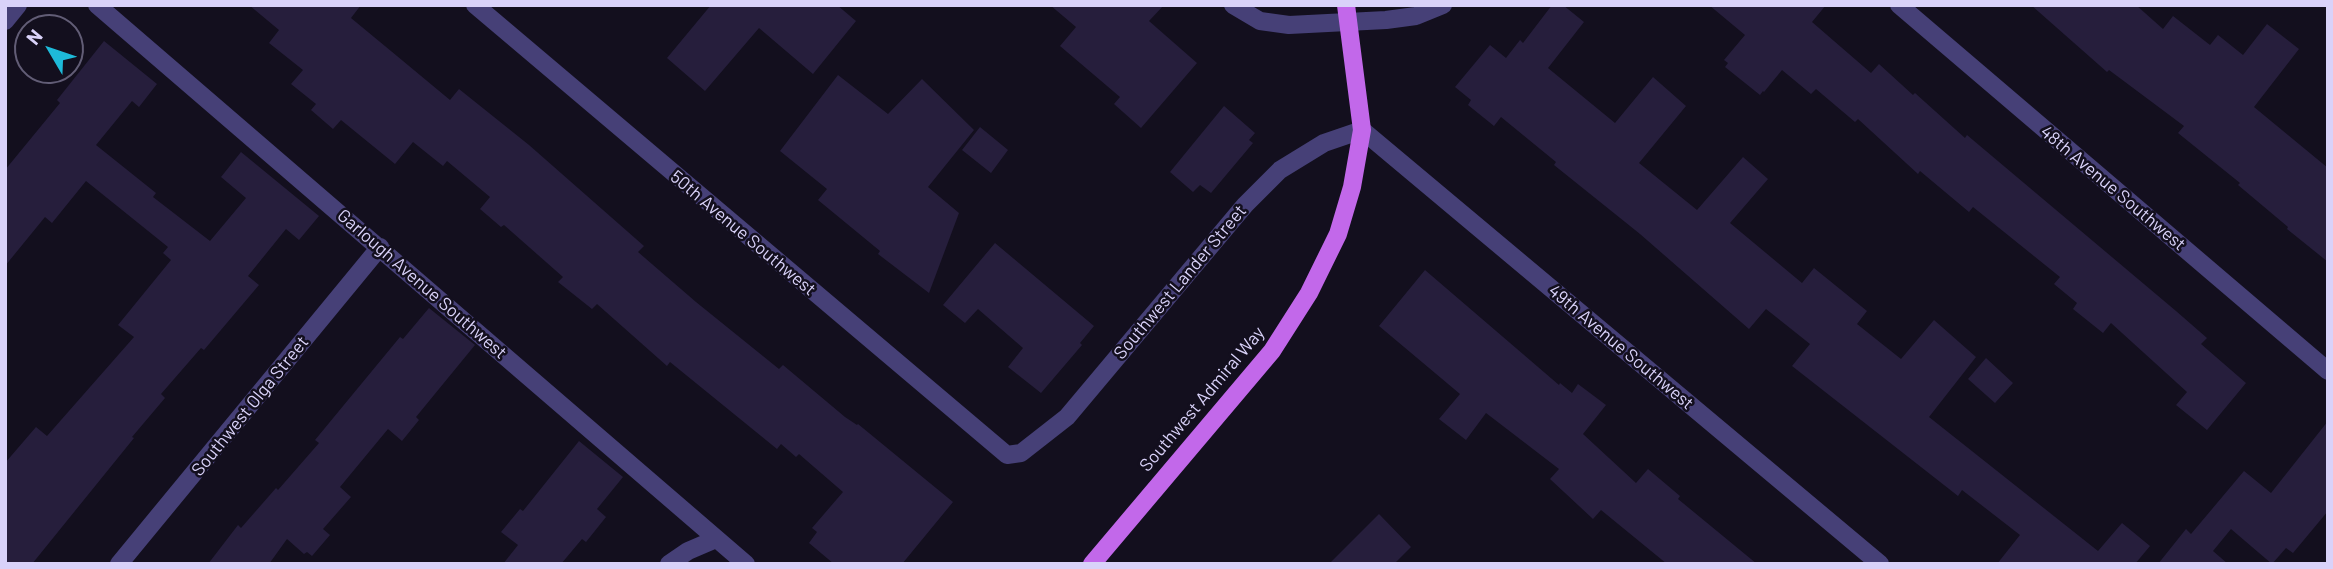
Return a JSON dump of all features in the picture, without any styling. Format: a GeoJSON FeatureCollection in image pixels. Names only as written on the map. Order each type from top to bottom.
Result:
{"type":"FeatureCollection","features":[{"type":"Feature","properties":{"kind":"main road","name":"Southwest Admiral Way"},"geometry":{"type":"LineString","coordinates":[[1092,564],[1272,351],[1309,293],[1338,234],[1352,187],[1362,130],[1346,5]]}},
{"type":"Feature","properties":{"kind":"street"},"geometry":{"type":"LineString","coordinates":[[5,21],[18,5]]}},
{"type":"Feature","properties":{"kind":"street","name":"Garlough Avenue Southwest"},"geometry":{"type":"LineString","coordinates":[[97,5],[746,564]]}},
{"type":"Feature","properties":{"kind":"street","name":"50th Avenue Southwest"},"geometry":{"type":"LineString","coordinates":[[475,5],[986,439],[1007,455],[1013,456]]}},
{"type":"Feature","properties":{"kind":"street"},"geometry":{"type":"LineString","coordinates":[[1233,5],[1260,20],[1289,25],[1349,24],[1416,16],[1443,5]]}},
{"type":"Feature","properties":{"kind":"street","name":"48th Avenue Southwest"},"geometry":{"type":"LineString","coordinates":[[1899,5],[2328,371]]}},
{"type":"Feature","properties":{"kind":"street","name":"Southwest Lander Street"},"geometry":{"type":"LineString","coordinates":[[1013,456],[1021,453],[1067,417],[1245,205],[1280,170],[1324,143],[1362,130]]}},
{"type":"Feature","properties":{"kind":"street","name":"49th Avenue Southwest"},"geometry":{"type":"LineString","coordinates":[[1362,130],[1880,564]]}},
{"type":"Feature","properties":{"kind":"street","name":"Southwest Olga Street"},"geometry":{"type":"LineString","coordinates":[[119,564],[380,247]]}},
{"type":"Feature","properties":{"kind":"street"},"geometry":{"type":"LineString","coordinates":[[669,564],[688,551],[716,539]]}},
{"type":"Feature","properties":{"kind":"building"},"geometry":{"type":"Polygon","coordinates":[[[249,5],[361,5],[351,18],[450,100],[459,89],[529,145],[644,246],[638,252],[696,302],[779,369],[783,365],[953,502],[902,564],[834,564],[809,543],[817,532],[812,528],[843,492],[799,454],[796,457],[781,444],[777,449],[670,362],[667,366],[597,304],[592,309],[558,282],[563,277],[504,225],[501,227],[480,209],[490,197],[447,161],[443,166],[413,142],[395,164],[341,120],[333,129],[311,110],[316,104],[291,84],[303,70],[269,43],[279,30],[249,5]]]}},
{"type":"Feature","properties":{"kind":"building"},"geometry":{"type":"Polygon","coordinates":[[[711,5],[837,5],[856,21],[813,74],[759,28],[705,91],[667,58],[711,5]]]}},
{"type":"Feature","properties":{"kind":"building"},"geometry":{"type":"Polygon","coordinates":[[[1050,5],[1164,5],[1149,21],[1197,63],[1141,128],[1114,104],[1120,97],[1060,46],[1076,27],[1050,5]]]}},
{"type":"Feature","properties":{"kind":"building"},"geometry":{"type":"Polygon","coordinates":[[[1552,5],[1563,5],[1584,22],[1548,68],[1615,123],[1653,77],[1686,106],[1639,163],[1697,210],[1743,157],[1768,179],[1730,223],[1802,283],[1814,268],[1867,311],[1857,324],[1901,359],[1934,320],[1976,357],[1929,417],[2098,551],[2122,523],[2150,546],[2135,564],[1997,564],[2020,535],[1962,490],[1958,496],[1792,366],[1810,344],[1766,309],[1749,329],[1501,117],[1494,126],[1468,105],[1471,100],[1455,87],[1490,45],[1506,58],[1520,40],[1523,43],[1552,5]]]}},
{"type":"Feature","properties":{"kind":"building"},"geometry":{"type":"Polygon","coordinates":[[[1709,5],[1826,5],[1812,22],[1871,73],[1879,64],[1965,138],[1967,135],[2207,338],[2201,344],[2246,383],[2207,430],[2176,405],[2187,392],[2111,323],[2103,333],[2073,309],[2077,303],[2054,284],[2060,277],[1973,207],[1969,212],[1920,171],[1918,174],[1858,119],[1855,122],[1816,89],[1811,94],[1782,70],[1760,95],[1725,67],[1728,63],[1724,60],[1745,35],[1709,5]]]}},
{"type":"Feature","properties":{"kind":"building"},"geometry":{"type":"Polygon","coordinates":[[[2031,5],[2136,5],[2163,29],[2173,16],[2210,45],[2218,35],[2243,55],[2267,24],[2299,49],[2254,107],[2328,168],[2328,262],[2287,229],[2288,227],[2238,185],[2240,183],[2178,133],[2184,126],[2109,70],[2107,72],[2031,5]]]}},
{"type":"Feature","properties":{"kind":"building"},"geometry":{"type":"Polygon","coordinates":[[[104,41],[157,84],[139,107],[132,101],[96,145],[156,193],[153,197],[210,241],[246,198],[221,177],[241,152],[319,216],[299,240],[286,229],[248,276],[259,285],[204,350],[201,348],[161,394],[165,398],[32,564],[5,564],[5,463],[36,427],[47,436],[134,337],[118,325],[171,260],[163,253],[168,247],[86,181],[52,223],[45,217],[5,266],[5,170],[60,103],[57,100],[70,84],[84,84],[84,66],[104,41]]]}},
{"type":"Feature","properties":{"kind":"building"},"geometry":{"type":"Polygon","coordinates":[[[838,75],[888,114],[922,79],[974,130],[928,187],[959,213],[929,293],[878,254],[880,251],[818,200],[827,189],[780,151],[838,75]]]}},
{"type":"Feature","properties":{"kind":"building"},"geometry":{"type":"Polygon","coordinates":[[[1224,106],[1255,133],[1249,140],[1253,143],[1211,193],[1200,185],[1193,192],[1170,172],[1224,106]]]}},
{"type":"Feature","properties":{"kind":"building"},"geometry":{"type":"Polygon","coordinates":[[[980,127],[1008,150],[991,173],[962,150],[980,127]]]}},
{"type":"Feature","properties":{"kind":"building"},"geometry":{"type":"Polygon","coordinates":[[[995,243],[1094,326],[1080,343],[1082,345],[1041,393],[1008,367],[1023,348],[978,309],[965,323],[943,305],[995,243]]]}},
{"type":"Feature","properties":{"kind":"building"},"geometry":{"type":"Polygon","coordinates":[[[1425,270],[1559,385],[1560,383],[1572,393],[1578,384],[1606,405],[1583,434],[1636,483],[1648,469],[1680,496],[1678,499],[1757,564],[1667,564],[1601,510],[1593,519],[1550,479],[1559,469],[1486,413],[1466,440],[1439,419],[1460,394],[1379,326],[1425,270]]]}},
{"type":"Feature","properties":{"kind":"building"},"geometry":{"type":"Polygon","coordinates":[[[429,308],[475,345],[416,417],[419,420],[402,441],[388,429],[340,487],[351,497],[323,529],[330,535],[312,556],[307,552],[304,554],[287,539],[269,564],[208,564],[238,525],[241,528],[319,443],[315,440],[400,337],[403,339],[429,308]]]}},
{"type":"Feature","properties":{"kind":"building"},"geometry":{"type":"Polygon","coordinates":[[[1986,358],[2013,383],[1995,403],[1968,379],[1986,358]]]}},
{"type":"Feature","properties":{"kind":"building"},"geometry":{"type":"Polygon","coordinates":[[[2328,421],[2328,511],[2293,553],[2286,548],[2272,564],[2231,529],[2213,551],[2228,564],[2158,564],[2186,529],[2191,534],[2244,471],[2271,493],[2328,421]]]}},
{"type":"Feature","properties":{"kind":"building"},"geometry":{"type":"Polygon","coordinates":[[[579,441],[623,477],[597,509],[606,517],[586,542],[582,539],[561,564],[503,564],[518,545],[501,532],[520,509],[523,511],[579,441]]]}},
{"type":"Feature","properties":{"kind":"building"},"geometry":{"type":"Polygon","coordinates":[[[1379,514],[1411,547],[1394,564],[1329,564],[1379,514]]]}}]}
